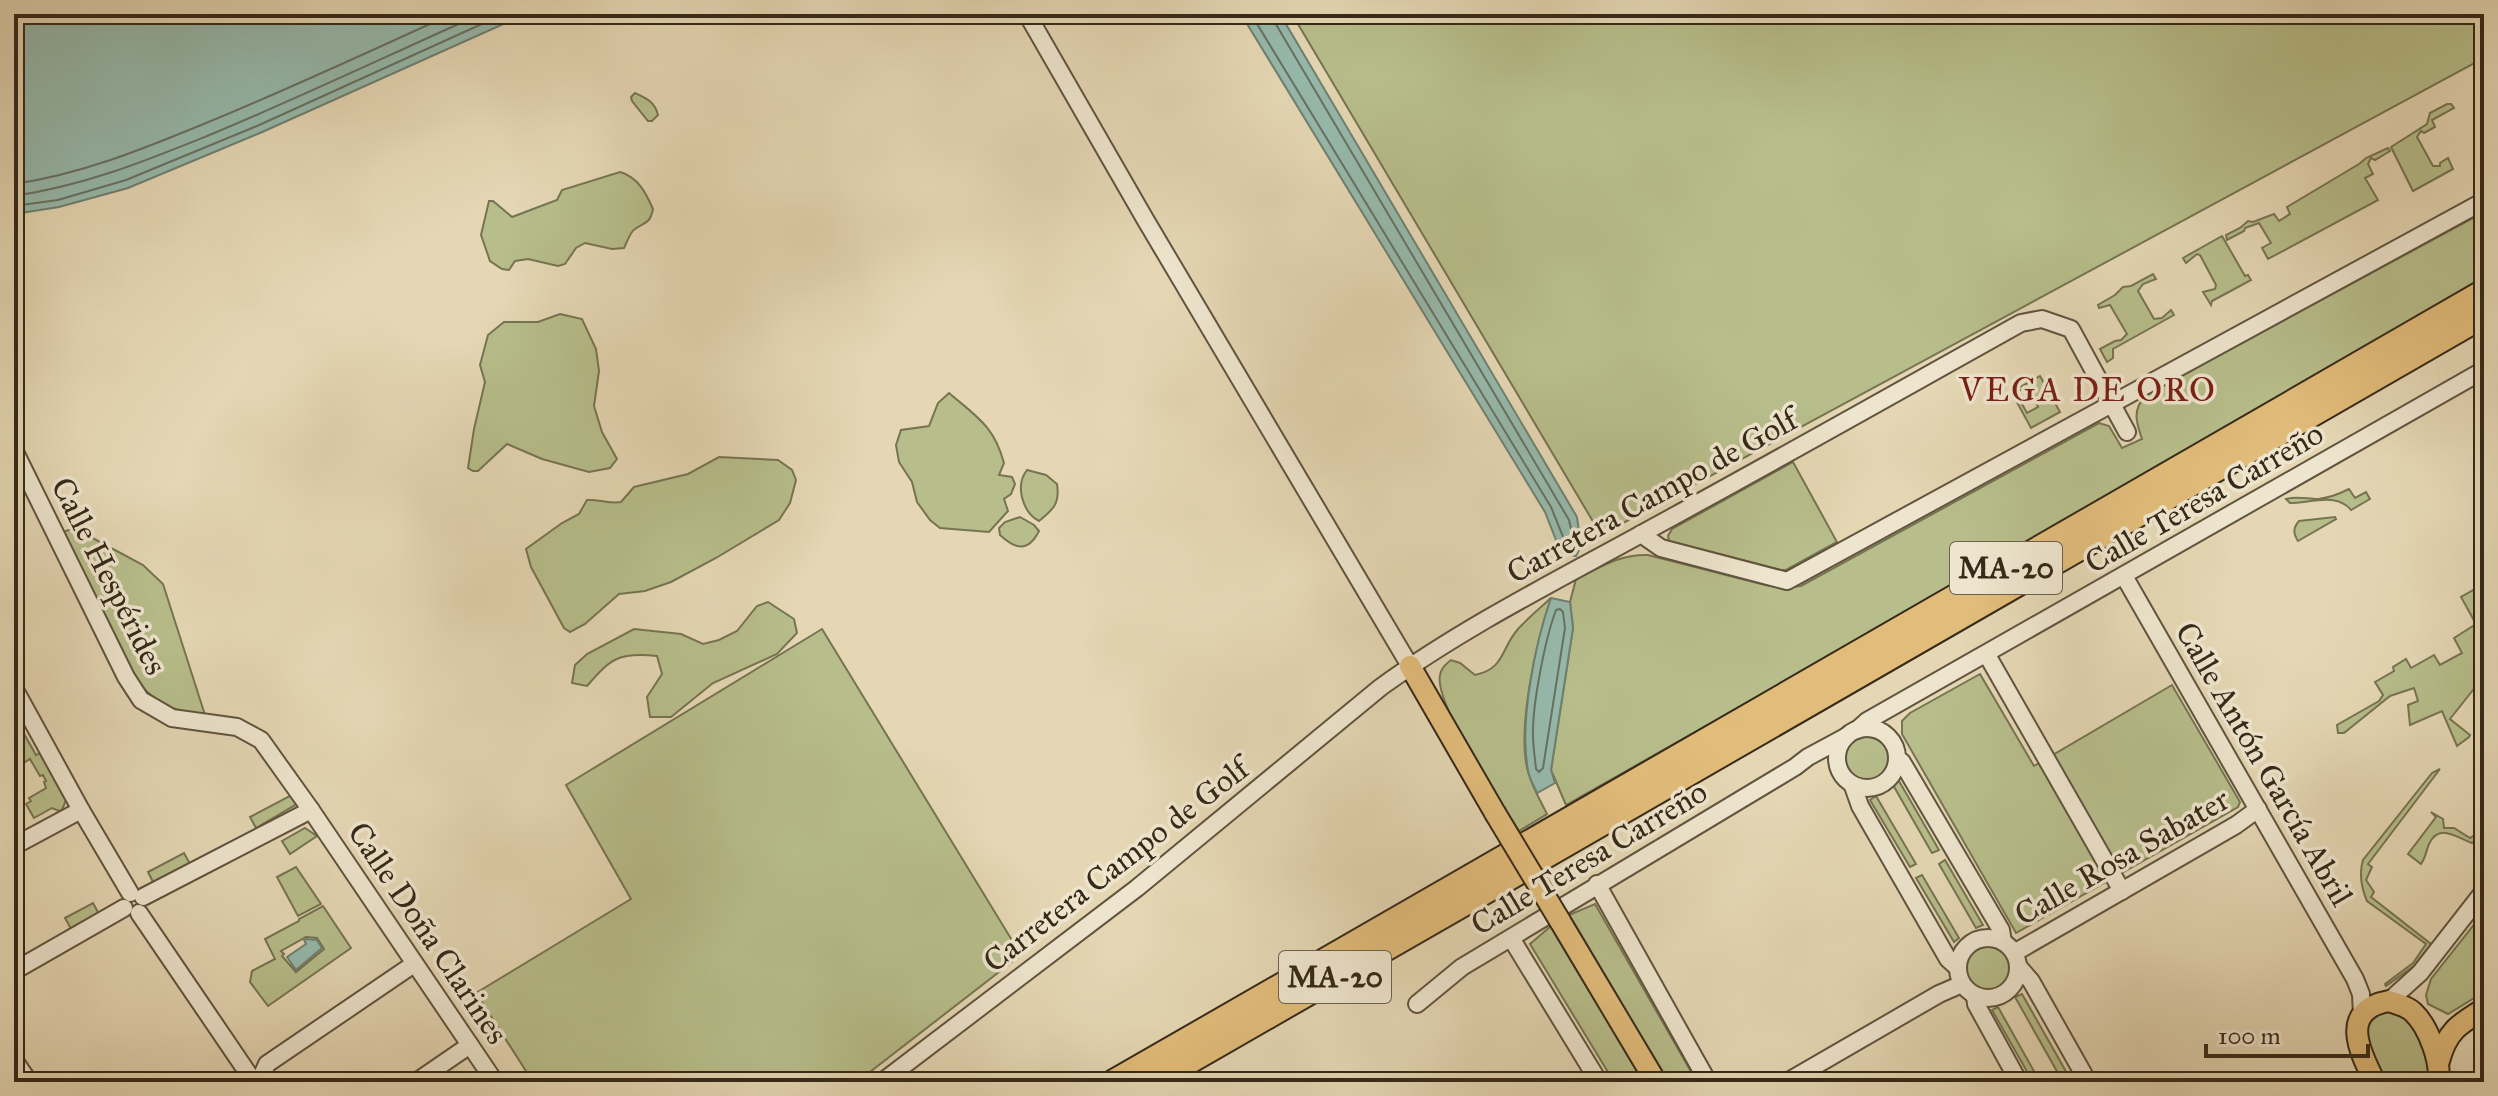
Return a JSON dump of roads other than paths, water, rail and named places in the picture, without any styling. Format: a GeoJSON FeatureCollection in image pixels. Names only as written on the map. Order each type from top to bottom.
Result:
{"type":"FeatureCollection","features":[{"type":"Feature","properties":{"kind":"highway","name":"MA-20"},"geometry":{"type":"LineString","coordinates":[[1153,1082],[1522,858],[2484,292]]}},
{"type":"Feature","properties":{"kind":"highway","name":"MA-20"},"geometry":{"type":"LineString","coordinates":[[1114,1082],[1522,858],[2484,315]]}},
{"type":"Feature","properties":{"kind":"main road"},"geometry":{"type":"LineString","coordinates":[[1410,666],[1656,1082]]}},
{"type":"Feature","properties":{"kind":"main road"},"geometry":{"type":"LineString","coordinates":[[2375,1082],[2356,1042],[2356,1028],[2362,1015],[2371,1007],[2386,1002],[2445,1028],[2455,1027]]}},
{"type":"Feature","properties":{"kind":"main road"},"geometry":{"type":"LineString","coordinates":[[2438,1082],[2443,1044],[2455,1027],[2484,1009]]}},
{"type":"Feature","properties":{"kind":"main road"},"geometry":{"type":"LineString","coordinates":[[2417,1017],[2439,1061]]}},
{"type":"Feature","properties":{"kind":"main road"},"geometry":{"type":"LineString","coordinates":[[2356,1082],[2362,1056]]}},
{"type":"Feature","properties":{"kind":"street"},"geometry":{"type":"LineString","coordinates":[[1027,14],[1410,666]]}},
{"type":"Feature","properties":{"kind":"street"},"geometry":{"type":"LineString","coordinates":[[1641,534],[1661,548],[1787,581],[2484,201]]}},
{"type":"Feature","properties":{"kind":"street","name":"Carretera Campo de Golf"},"geometry":{"type":"LineString","coordinates":[[882,1082],[1137,888],[1410,666],[1514,604],[2021,323],[2042,319],[2071,329],[2114,403],[2127,432]]}},
{"type":"Feature","properties":{"kind":"street","name":"Calle Teresa Carreño"},"geometry":{"type":"LineString","coordinates":[[1417,1004],[1462,967],[1852,733],[1867,721],[2484,370]]}},
{"type":"Feature","properties":{"kind":"street","name":"Calle Hespérides"},"geometry":{"type":"LineString","coordinates":[[14,450],[126,677],[141,700],[172,718],[226,725],[252,734],[269,750],[313,813]]}},
{"type":"Feature","properties":{"kind":"street","name":"Calle Antón García Abril"},"geometry":{"type":"LineString","coordinates":[[2124,576],[2355,979],[2361,994],[2362,1015]]}},
{"type":"Feature","properties":{"kind":"street"},"geometry":{"type":"LineString","coordinates":[[1987,655],[2122,891]]}},
{"type":"Feature","properties":{"kind":"street"},"geometry":{"type":"LineString","coordinates":[[14,688],[134,903],[256,1082],[267,1064],[414,964]]}},
{"type":"Feature","properties":{"kind":"street"},"geometry":{"type":"LineString","coordinates":[[1909,699],[1896,713],[1891,725],[1890,740],[1897,758],[2001,930],[2011,954],[2014,983],[2001,996],[1993,998],[1965,983]]}},
{"type":"Feature","properties":{"kind":"street"},"geometry":{"type":"LineString","coordinates":[[1840,772],[1837,753],[1852,733],[1875,729],[1890,740]]}},
{"type":"Feature","properties":{"kind":"street"},"geometry":{"type":"LineString","coordinates":[[1853,786],[1873,788],[1883,784],[1895,769],[1897,758]]}},
{"type":"Feature","properties":{"kind":"street"},"geometry":{"type":"LineString","coordinates":[[1795,767],[1815,762],[1840,772],[1853,786],[1860,806],[1965,983],[2019,1082]]}},
{"type":"Feature","properties":{"kind":"street","name":"Calle Rosa Sabater"},"geometry":{"type":"LineString","coordinates":[[2011,954],[2236,825],[2258,809]]}},
{"type":"Feature","properties":{"kind":"street"},"geometry":{"type":"LineString","coordinates":[[14,846],[81,810]]}},
{"type":"Feature","properties":{"kind":"street"},"geometry":{"type":"LineString","coordinates":[[14,971],[134,903],[313,813]]}},
{"type":"Feature","properties":{"kind":"street","name":"Calle Doña Clarines"},"geometry":{"type":"LineString","coordinates":[[313,813],[495,1082]]}},
{"type":"Feature","properties":{"kind":"street"},"geometry":{"type":"LineString","coordinates":[[1597,884],[1708,1082]]}},
{"type":"Feature","properties":{"kind":"street"},"geometry":{"type":"LineString","coordinates":[[2386,1002],[2420,973],[2484,891]]}},
{"type":"Feature","properties":{"kind":"street"},"geometry":{"type":"LineString","coordinates":[[1511,938],[1599,1082]]}},
{"type":"Feature","properties":{"kind":"street"},"geometry":{"type":"LineString","coordinates":[[1965,983],[1960,958],[1965,949],[1982,939],[1993,939],[2011,954],[2031,981],[2088,1082]]}},
{"type":"Feature","properties":{"kind":"street"},"geometry":{"type":"LineString","coordinates":[[2417,1017],[2412,997],[2420,973]]}},
{"type":"Feature","properties":{"kind":"street","name":"Calle Antón García Abril"},"geometry":{"type":"LineString","coordinates":[[2355,979],[2373,996],[2386,1002]]}},
{"type":"Feature","properties":{"kind":"street"},"geometry":{"type":"LineString","coordinates":[[1787,1082],[1939,994],[1965,983]]}},
{"type":"Feature","properties":{"kind":"street"},"geometry":{"type":"LineString","coordinates":[[416,1082],[470,1045]]}},
{"type":"Feature","properties":{"kind":"street"},"geometry":{"type":"LineString","coordinates":[[14,1060],[29,1082]]}},
{"type":"Feature","properties":{"kind":"water"},"geometry":{"type":"Polygon","coordinates":[[[14,14],[505,14],[508,22],[260,133],[128,188],[59,207],[14,214],[14,14]]]}},
{"type":"Feature","properties":{"kind":"water"},"geometry":{"type":"Polygon","coordinates":[[[1241,14],[1280,14],[1577,517],[1581,546],[1576,556],[1561,553],[1545,512],[1241,14]]]}},
{"type":"Feature","properties":{"kind":"water"},"geometry":{"type":"Polygon","coordinates":[[[1551,598],[1570,602],[1573,628],[1551,770],[1555,783],[1537,793],[1529,773],[1526,751],[1527,707],[1534,660],[1551,598]]]}},
{"type":"Feature","properties":{"kind":"water"},"geometry":{"type":"Polygon","coordinates":[[[306,939],[317,940],[322,948],[296,970],[287,957],[306,944],[306,939]]]}},
{"type":"Feature","properties":{"kind":"district","name":"VEGA DE ORO"},"geometry":{"type":"Point","coordinates":[2088,389]}}]}
